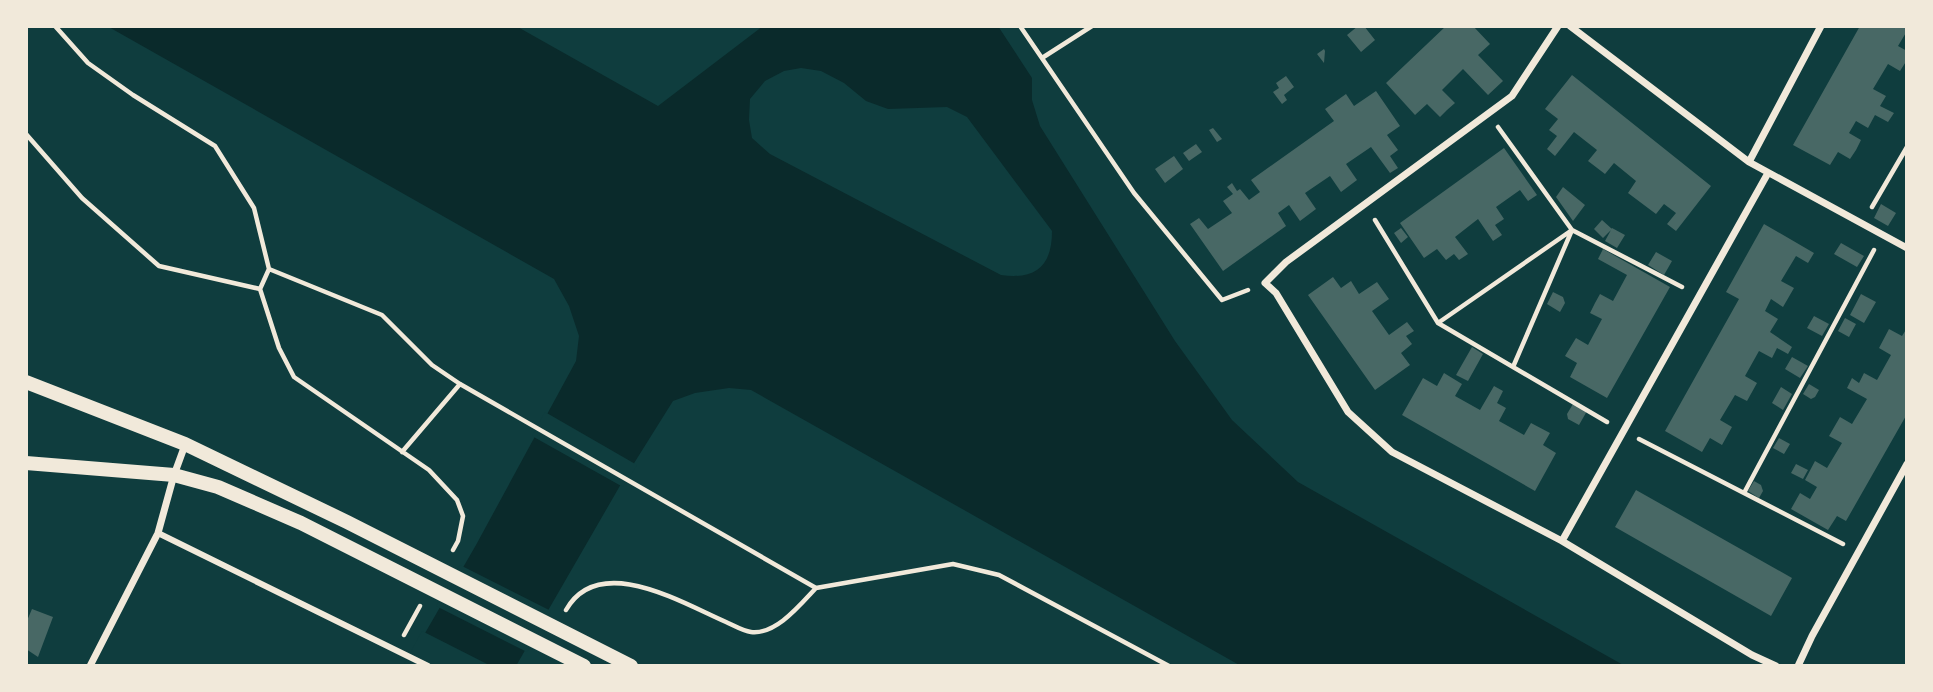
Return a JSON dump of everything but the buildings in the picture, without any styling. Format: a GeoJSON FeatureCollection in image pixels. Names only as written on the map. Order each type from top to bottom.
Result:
{"type":"FeatureCollection","features":[{"type":"Feature","properties":{"kind":"main road"},"geometry":{"type":"LineString","coordinates":[[26,382],[185,444],[410,553],[631,666]]}},
{"type":"Feature","properties":{"kind":"main road"},"geometry":{"type":"LineString","coordinates":[[26,463],[174,475],[218,487],[301,523],[581,664]]}},
{"type":"Feature","properties":{"kind":"street"},"geometry":{"type":"LineString","coordinates":[[1558,26],[1512,96],[1286,262],[1265,283],[1276,293],[1348,412],[1392,453],[1562,541],[1752,655],[1776,666]]}},
{"type":"Feature","properties":{"kind":"street"},"geometry":{"type":"LineString","coordinates":[[1570,26],[1749,162],[1907,248]]}},
{"type":"Feature","properties":{"kind":"street"},"geometry":{"type":"LineString","coordinates":[[1749,162],[1821,26]]}},
{"type":"Feature","properties":{"kind":"street"},"geometry":{"type":"LineString","coordinates":[[1562,541],[1768,173]]}},
{"type":"Feature","properties":{"kind":"street"},"geometry":{"type":"LineString","coordinates":[[90,666],[158,533],[185,444]]}},
{"type":"Feature","properties":{"kind":"street"},"geometry":{"type":"LineString","coordinates":[[1798,666],[1907,464]]}},
{"type":"Feature","properties":{"kind":"street"},"geometry":{"type":"LineString","coordinates":[[158,533],[428,666]]}},
{"type":"Feature","properties":{"kind":"path"},"geometry":{"type":"LineString","coordinates":[[55,26],[88,63],[133,95],[215,146],[254,208],[269,269],[260,289],[279,348],[294,377],[429,470],[457,500],[463,516],[458,541],[451,552]]}},
{"type":"Feature","properties":{"kind":"path"},"geometry":{"type":"LineString","coordinates":[[1020,26],[1134,192],[1222,300],[1265,283]]}},
{"type":"Feature","properties":{"kind":"path"},"geometry":{"type":"LineString","coordinates":[[1042,58],[1092,26]]}},
{"type":"Feature","properties":{"kind":"path"},"geometry":{"type":"LineString","coordinates":[[1489,113],[1572,230],[1699,296]]}},
{"type":"Feature","properties":{"kind":"path"},"geometry":{"type":"LineString","coordinates":[[26,134],[82,198],[159,266],[260,289]]}},
{"type":"Feature","properties":{"kind":"path"},"geometry":{"type":"LineString","coordinates":[[1863,223],[1907,147]]}},
{"type":"Feature","properties":{"kind":"path"},"geometry":{"type":"LineString","coordinates":[[1365,204],[1438,323],[1623,431],[1858,551]]}},
{"type":"Feature","properties":{"kind":"path"},"geometry":{"type":"LineString","coordinates":[[1438,323],[1572,230]]}},
{"type":"Feature","properties":{"kind":"path"},"geometry":{"type":"LineString","coordinates":[[1513,367],[1572,230]]}},
{"type":"Feature","properties":{"kind":"path"},"geometry":{"type":"LineString","coordinates":[[1744,493],[1883,234]]}},
{"type":"Feature","properties":{"kind":"path"},"geometry":{"type":"LineString","coordinates":[[269,269],[382,315],[432,365],[460,384],[816,588]]}},
{"type":"Feature","properties":{"kind":"path"},"geometry":{"type":"LineString","coordinates":[[402,452],[460,384]]}},
{"type":"Feature","properties":{"kind":"path"},"geometry":{"type":"LineString","coordinates":[[564,612],[570,602],[585,589],[605,583],[629,583],[752,632],[780,624],[816,588],[953,564],[999,575],[1169,666]]}},
{"type":"Feature","properties":{"kind":"path"},"geometry":{"type":"LineString","coordinates":[[399,643],[425,598]]}},
{"type":"Feature","properties":{"kind":"water"},"geometry":{"type":"Polygon","coordinates":[[[107,26],[516,26],[658,106],[763,26],[998,26],[1032,78],[1032,100],[1040,126],[1175,341],[1232,420],[1298,482],[1625,666],[1241,666],[751,390],[729,388],[695,393],[673,401],[621,484],[516,666],[406,666],[476,545],[576,361],[579,336],[569,306],[554,279],[107,26]],[[801,68],[784,71],[765,81],[750,99],[752,138],[770,154],[1001,275],[1024,275],[1040,268],[1049,253],[1052,231],[967,117],[947,107],[888,109],[866,101],[844,83],[821,71],[801,68]]]}},
{"type":"Feature","properties":{"kind":"pier"},"geometry":{"type":"Polygon","coordinates":[[[545,412],[637,465],[623,487],[532,436],[545,412]]]}},
{"type":"Feature","properties":{"kind":"pier"},"geometry":{"type":"Polygon","coordinates":[[[460,565],[551,611],[527,652],[436,606],[460,565]]]}},
{"type":"Feature","properties":{"kind":"pier"},"geometry":{"type":"Polygon","coordinates":[[[422,631],[491,666],[403,666],[422,631]]]}}]}
